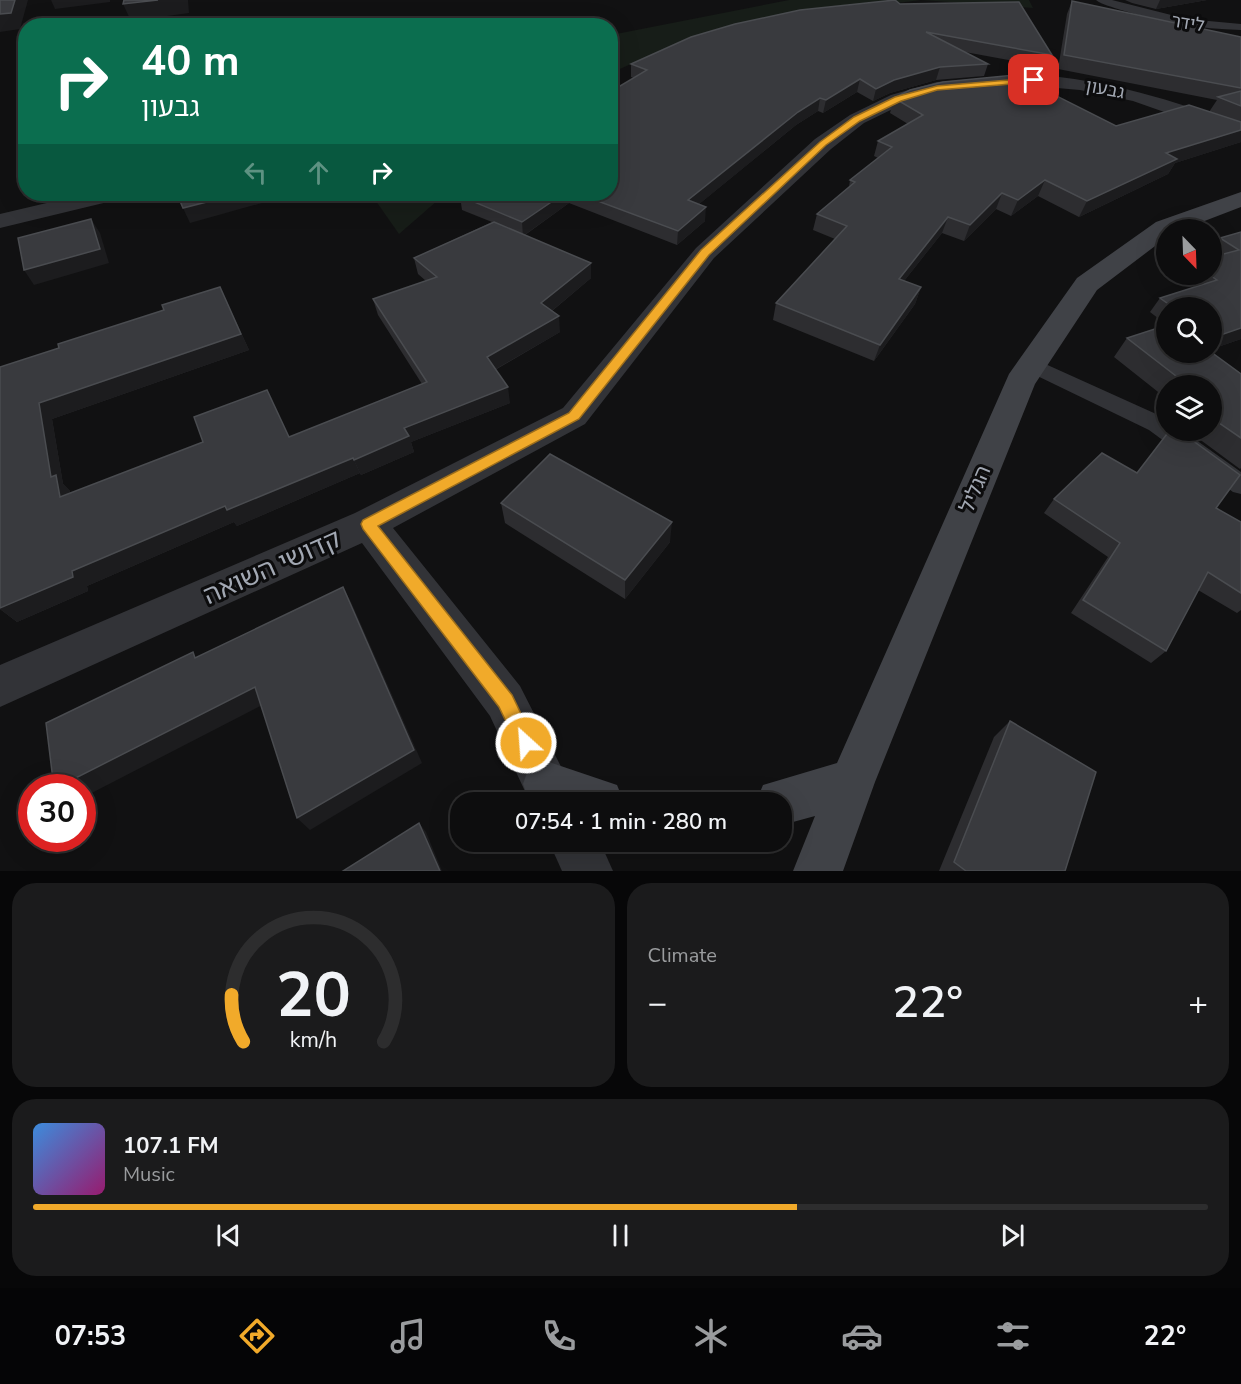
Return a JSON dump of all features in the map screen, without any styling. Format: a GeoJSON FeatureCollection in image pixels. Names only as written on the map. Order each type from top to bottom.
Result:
{"type":"FeatureCollection","features":[{"type":"Feature","properties":{"kind":"street","name":"גבעון"},"geometry":{"type":"LineString","coordinates":[[368,524],[574,416],[705,252],[823,144],[857,119],[898,99],[937,88],[992,82],[1034,80],[1080,84],[1138,96],[1194,114],[1241,133]]}},
{"type":"Feature","properties":{"kind":"street","name":"הגליל"},"geometry":{"type":"LineString","coordinates":[[818,871],[852,782],[1020,382],[1087,284],[1165,227],[1241,199]]}},
{"type":"Feature","properties":{"kind":"street"},"geometry":{"type":"LineString","coordinates":[[0,221],[83,201]]}},
{"type":"Feature","properties":{"kind":"street","name":"קדושי השואה"},"geometry":{"type":"LineString","coordinates":[[0,686],[368,524]]}},
{"type":"Feature","properties":{"kind":"street"},"geometry":{"type":"LineString","coordinates":[[368,524],[505,701],[549,792]]}},
{"type":"Feature","properties":{"kind":"street"},"geometry":{"type":"LineString","coordinates":[[792,799],[852,782]]}},
{"type":"Feature","properties":{"kind":"street"},"geometry":{"type":"LineString","coordinates":[[579,852],[588,871]]}},
{"type":"Feature","properties":{"kind":"lane","name":"לידר"},"geometry":{"type":"LineString","coordinates":[[1101,0],[1167,20],[1215,27],[1241,27]]}},
{"type":"Feature","properties":{"kind":"lane"},"geometry":{"type":"LineString","coordinates":[[1032,365],[1157,424],[1241,485]]}},
{"type":"Feature","properties":{"kind":"shaded area"},"geometry":{"type":"Polygon","coordinates":[[[789,0],[921,0],[795,16],[682,41],[618,70],[618,34],[789,0]]]}},
{"type":"Feature","properties":{"kind":"shaded area"},"geometry":{"type":"Polygon","coordinates":[[[921,0],[1029,0],[1033,8],[921,0]]]}},
{"type":"Feature","properties":{"kind":"shaded area"},"geometry":{"type":"Polygon","coordinates":[[[376,201],[437,201],[399,234],[376,201]]]}},
{"type":"Feature","properties":{"kind":"building"},"geometry":{"type":"Polygon","coordinates":[[[0,0],[15,0],[11,13],[0,14],[0,0]]]}},
{"type":"Feature","properties":{"kind":"building"},"geometry":{"type":"Polygon","coordinates":[[[124,0],[158,0],[123,4],[124,0]]]}},
{"type":"Feature","properties":{"kind":"building"},"geometry":{"type":"Polygon","coordinates":[[[895,0],[900,4],[1019,2],[1052,55],[926,32],[988,64],[940,67],[894,80],[876,89],[860,79],[826,100],[820,98],[798,112],[688,200],[706,207],[678,231],[598,201],[618,201],[618,87],[647,70],[631,64],[691,37],[735,24],[800,10],[895,0]]]}},
{"type":"Feature","properties":{"kind":"building"},"geometry":{"type":"Polygon","coordinates":[[[1072,1],[1241,37],[1241,88],[1064,55],[1072,1]]]}},
{"type":"Feature","properties":{"kind":"building"},"geometry":{"type":"Polygon","coordinates":[[[1015,75],[1116,126],[1189,105],[1241,122],[1241,130],[1166,153],[1177,159],[1087,201],[1045,180],[1018,200],[1002,193],[970,225],[948,217],[899,279],[921,287],[880,345],[776,303],[847,226],[817,214],[855,182],[850,180],[892,147],[878,141],[923,115],[894,98],[910,90],[943,82],[1015,75]]]}},
{"type":"Feature","properties":{"kind":"building"},"geometry":{"type":"Polygon","coordinates":[[[1241,91],[1241,106],[1218,97],[1241,91]]]}},
{"type":"Feature","properties":{"kind":"building"},"geometry":{"type":"Polygon","coordinates":[[[180,201],[210,201],[183,208],[180,201]]]}},
{"type":"Feature","properties":{"kind":"building"},"geometry":{"type":"Polygon","coordinates":[[[472,201],[553,201],[522,222],[472,201]]]}},
{"type":"Feature","properties":{"kind":"building"},"geometry":{"type":"Polygon","coordinates":[[[91,219],[100,249],[24,270],[18,238],[91,219]]]}},
{"type":"Feature","properties":{"kind":"building"},"geometry":{"type":"Polygon","coordinates":[[[494,222],[591,263],[541,303],[559,316],[487,357],[508,387],[404,428],[409,436],[354,460],[353,458],[227,510],[225,506],[72,571],[73,577],[0,608],[0,367],[59,348],[58,344],[164,310],[162,305],[220,287],[241,334],[39,403],[51,477],[56,475],[60,497],[203,442],[194,417],[267,390],[289,437],[427,382],[373,299],[437,277],[414,258],[494,222]]]}},
{"type":"Feature","properties":{"kind":"building"},"geometry":{"type":"Polygon","coordinates":[[[1241,232],[1241,328],[1222,335],[1222,297],[1163,297],[1201,285],[1222,285],[1222,254],[1239,250],[1222,237],[1241,232]]]}},
{"type":"Feature","properties":{"kind":"building"},"geometry":{"type":"Polygon","coordinates":[[[1156,329],[1156,360],[1127,338],[1156,329]]]}},
{"type":"Feature","properties":{"kind":"building"},"geometry":{"type":"Polygon","coordinates":[[[1222,360],[1241,374],[1241,438],[1222,425],[1222,375],[1175,375],[1159,363],[1222,363],[1222,360]]]}},
{"type":"Feature","properties":{"kind":"building"},"geometry":{"type":"Polygon","coordinates":[[[1162,441],[1193,441],[1240,475],[1216,508],[1241,522],[1241,593],[1208,572],[1166,651],[1083,600],[1120,543],[1054,499],[1102,453],[1137,473],[1162,441]]]}},
{"type":"Feature","properties":{"kind":"building"},"geometry":{"type":"Polygon","coordinates":[[[550,454],[672,522],[625,580],[501,503],[550,454]]]}},
{"type":"Feature","properties":{"kind":"building"},"geometry":{"type":"Polygon","coordinates":[[[343,587],[414,750],[297,818],[255,687],[84,774],[52,774],[46,723],[193,652],[195,658],[343,587]]]}},
{"type":"Feature","properties":{"kind":"building"},"geometry":{"type":"Polygon","coordinates":[[[1010,721],[1096,772],[1065,871],[966,871],[954,862],[1010,721]]]}},
{"type":"Feature","properties":{"kind":"building"},"geometry":{"type":"Polygon","coordinates":[[[419,823],[440,871],[343,871],[419,823]]]}},
{"type":"Feature","properties":{"kind":"route"},"geometry":{"type":"LineString","coordinates":[[526,743],[505,701],[368,524],[574,416],[705,252],[823,144],[857,119],[898,99],[937,88],[1034,80]]}}]}
